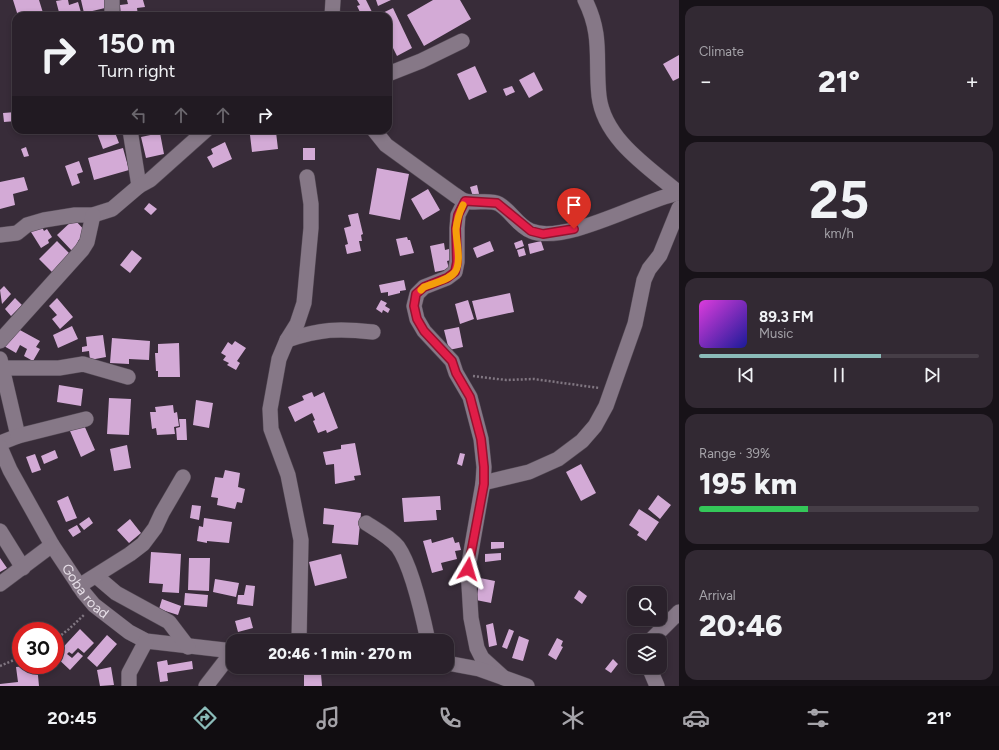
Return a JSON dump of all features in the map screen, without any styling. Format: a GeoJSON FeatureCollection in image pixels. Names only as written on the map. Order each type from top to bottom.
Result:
{"type":"FeatureCollection","features":[{"type":"Feature","properties":{"kind":"street"},"geometry":{"type":"LineString","coordinates":[[112,0],[112,12]]}},
{"type":"Feature","properties":{"kind":"street"},"geometry":{"type":"LineString","coordinates":[[332,12],[333,0]]}},
{"type":"Feature","properties":{"kind":"street"},"geometry":{"type":"LineString","coordinates":[[585,0],[594,18],[598,43],[599,96],[609,126],[626,146],[679,193]]}},
{"type":"Feature","properties":{"kind":"street"},"geometry":{"type":"LineString","coordinates":[[392,72],[421,61],[462,41]]}},
{"type":"Feature","properties":{"kind":"street"},"geometry":{"type":"LineString","coordinates":[[131,134],[138,186]]}},
{"type":"Feature","properties":{"kind":"street"},"geometry":{"type":"LineString","coordinates":[[0,235],[17,233],[28,225],[44,220],[75,215],[93,215],[112,209],[138,186],[150,180],[202,134]]}},
{"type":"Feature","properties":{"kind":"street"},"geometry":{"type":"LineString","coordinates":[[377,134],[386,145],[465,201],[497,203],[511,213],[523,226],[531,231],[543,234],[566,232],[635,209],[662,196],[679,193]]}},
{"type":"Feature","properties":{"kind":"street"},"geometry":{"type":"LineString","coordinates":[[299,634],[301,540],[288,475],[271,430],[270,408],[276,371],[287,340],[297,324],[304,303],[311,228],[311,204],[307,177]]}},
{"type":"Feature","properties":{"kind":"street"},"geometry":{"type":"LineString","coordinates":[[465,201],[458,215],[456,228],[457,262],[455,272],[447,278],[424,287],[416,294],[414,306],[417,319],[424,331],[452,361],[456,373],[470,397],[481,439],[484,484],[468,569],[471,618],[477,648],[482,658],[504,678]]}},
{"type":"Feature","properties":{"kind":"street"},"geometry":{"type":"LineString","coordinates":[[484,484],[529,472],[545,466],[558,459],[582,442],[595,426],[606,406],[635,324],[644,280],[663,250],[679,208]]}},
{"type":"Feature","properties":{"kind":"street"},"geometry":{"type":"LineString","coordinates":[[0,341],[82,250],[87,242],[93,215]]}},
{"type":"Feature","properties":{"kind":"street"},"geometry":{"type":"LineString","coordinates":[[287,340],[315,331],[346,329],[374,332]]}},
{"type":"Feature","properties":{"kind":"street"},"geometry":{"type":"LineString","coordinates":[[18,436],[1,365],[59,368],[83,364],[128,377]]}},
{"type":"Feature","properties":{"kind":"street"},"geometry":{"type":"LineString","coordinates":[[0,443],[18,436],[86,419]]}},
{"type":"Feature","properties":{"kind":"street","name":"Goba road"},"geometry":{"type":"LineString","coordinates":[[0,447],[5,475],[79,586],[94,605],[130,632],[146,641],[226,650]]}},
{"type":"Feature","properties":{"kind":"street"},"geometry":{"type":"LineString","coordinates":[[79,586],[143,544],[155,528],[183,477]]}},
{"type":"Feature","properties":{"kind":"street"},"geometry":{"type":"LineString","coordinates":[[366,523],[386,536],[397,546],[403,555],[412,580],[426,634]]}},
{"type":"Feature","properties":{"kind":"street"},"geometry":{"type":"LineString","coordinates":[[0,531],[22,568]]}},
{"type":"Feature","properties":{"kind":"street"},"geometry":{"type":"LineString","coordinates":[[0,584],[52,545]]}},
{"type":"Feature","properties":{"kind":"street"},"geometry":{"type":"LineString","coordinates":[[96,576],[116,593],[169,622],[188,647]]}},
{"type":"Feature","properties":{"kind":"street"},"geometry":{"type":"LineString","coordinates":[[657,634],[679,612]]}},
{"type":"Feature","properties":{"kind":"street"},"geometry":{"type":"LineString","coordinates":[[129,686],[131,668],[146,641]]}},
{"type":"Feature","properties":{"kind":"street"},"geometry":{"type":"LineString","coordinates":[[206,686],[226,660]]}},
{"type":"Feature","properties":{"kind":"street"},"geometry":{"type":"LineString","coordinates":[[454,664],[479,669],[527,686]]}},
{"type":"Feature","properties":{"kind":"street"},"geometry":{"type":"LineString","coordinates":[[652,674],[657,686]]}},
{"type":"Feature","properties":{"kind":"path"},"geometry":{"type":"LineString","coordinates":[[456,373],[506,380],[534,379],[564,382],[611,390]]}},
{"type":"Feature","properties":{"kind":"path"},"geometry":{"type":"LineString","coordinates":[[64,633],[94,605]]}},
{"type":"Feature","properties":{"kind":"path"},"geometry":{"type":"LineString","coordinates":[[0,666],[12,661]]}},
{"type":"Feature","properties":{"kind":"building"},"geometry":{"type":"Polygon","coordinates":[[[13,0],[39,0],[43,12],[17,12],[13,0]]]}},
{"type":"Feature","properties":{"kind":"building"},"geometry":{"type":"Polygon","coordinates":[[[68,0],[69,5],[78,2],[81,12],[59,12],[56,1],[68,0]]]}},
{"type":"Feature","properties":{"kind":"building"},"geometry":{"type":"Polygon","coordinates":[[[81,0],[104,0],[105,8],[84,12],[81,0]]]}},
{"type":"Feature","properties":{"kind":"building"},"geometry":{"type":"Polygon","coordinates":[[[127,0],[143,0],[145,7],[137,8],[138,12],[121,12],[120,5],[128,4],[127,0]]]}},
{"type":"Feature","properties":{"kind":"building"},"geometry":{"type":"Polygon","coordinates":[[[357,0],[366,0],[372,12],[360,12],[357,6],[360,5],[357,0]]]}},
{"type":"Feature","properties":{"kind":"building"},"geometry":{"type":"Polygon","coordinates":[[[376,0],[391,0],[378,6],[376,0]]]}},
{"type":"Feature","properties":{"kind":"building"},"geometry":{"type":"Polygon","coordinates":[[[433,0],[460,0],[471,19],[424,46],[407,15],[433,0]]]}},
{"type":"Feature","properties":{"kind":"building"},"geometry":{"type":"Polygon","coordinates":[[[393,8],[412,48],[397,56],[392,46],[392,12],[384,12],[393,8]]]}},
{"type":"Feature","properties":{"kind":"building"},"geometry":{"type":"Polygon","coordinates":[[[679,55],[679,78],[673,81],[663,64],[679,55]]]}},
{"type":"Feature","properties":{"kind":"building"},"geometry":{"type":"Polygon","coordinates":[[[475,66],[487,92],[469,100],[457,74],[475,66]]]}},
{"type":"Feature","properties":{"kind":"building"},"geometry":{"type":"Polygon","coordinates":[[[534,72],[543,90],[529,98],[519,80],[534,72]]]}},
{"type":"Feature","properties":{"kind":"building"},"geometry":{"type":"Polygon","coordinates":[[[512,86],[515,92],[506,96],[503,89],[512,86]]]}},
{"type":"Feature","properties":{"kind":"building"},"geometry":{"type":"Polygon","coordinates":[[[12,112],[12,121],[4,122],[3,113],[12,112]]]}},
{"type":"Feature","properties":{"kind":"building"},"geometry":{"type":"Polygon","coordinates":[[[97,134],[116,134],[119,143],[103,149],[97,134]]]}},
{"type":"Feature","properties":{"kind":"building"},"geometry":{"type":"Polygon","coordinates":[[[160,134],[164,154],[146,158],[141,137],[160,134]]]}},
{"type":"Feature","properties":{"kind":"building"},"geometry":{"type":"Polygon","coordinates":[[[276,134],[278,149],[252,152],[250,135],[276,134]]]}},
{"type":"Feature","properties":{"kind":"building"},"geometry":{"type":"Polygon","coordinates":[[[225,142],[232,159],[213,168],[207,157],[213,154],[211,149],[225,142]]]}},
{"type":"Feature","properties":{"kind":"building"},"geometry":{"type":"Polygon","coordinates":[[[26,147],[29,156],[24,157],[21,149],[26,147]]]}},
{"type":"Feature","properties":{"kind":"building"},"geometry":{"type":"Polygon","coordinates":[[[123,148],[129,170],[94,180],[88,158],[123,148]]]}},
{"type":"Feature","properties":{"kind":"building"},"geometry":{"type":"Polygon","coordinates":[[[303,148],[315,148],[315,160],[303,160],[303,148]]]}},
{"type":"Feature","properties":{"kind":"building"},"geometry":{"type":"Polygon","coordinates":[[[79,161],[83,172],[77,174],[80,183],[72,186],[65,166],[79,161]]]}},
{"type":"Feature","properties":{"kind":"building"},"geometry":{"type":"Polygon","coordinates":[[[377,168],[409,174],[400,220],[369,214],[377,168]]]}},
{"type":"Feature","properties":{"kind":"building"},"geometry":{"type":"Polygon","coordinates":[[[24,177],[28,190],[13,194],[15,205],[0,209],[0,182],[24,177]]]}},
{"type":"Feature","properties":{"kind":"building"},"geometry":{"type":"Polygon","coordinates":[[[477,185],[480,198],[474,200],[470,187],[477,185]]]}},
{"type":"Feature","properties":{"kind":"building"},"geometry":{"type":"Polygon","coordinates":[[[428,189],[440,210],[423,220],[411,199],[428,189]]]}},
{"type":"Feature","properties":{"kind":"building"},"geometry":{"type":"Polygon","coordinates":[[[149,203],[157,209],[151,215],[144,209],[149,203]]]}},
{"type":"Feature","properties":{"kind":"building"},"geometry":{"type":"Polygon","coordinates":[[[358,213],[363,234],[361,235],[362,241],[359,241],[361,251],[347,254],[345,245],[348,244],[344,228],[351,226],[348,215],[358,213]]]}},
{"type":"Feature","properties":{"kind":"building"},"geometry":{"type":"Polygon","coordinates":[[[74,219],[87,233],[78,241],[81,245],[73,252],[57,235],[74,219]]]}},
{"type":"Feature","properties":{"kind":"building"},"geometry":{"type":"Polygon","coordinates":[[[41,225],[44,231],[47,229],[52,237],[48,240],[49,243],[41,248],[31,232],[41,225]]]}},
{"type":"Feature","properties":{"kind":"building"},"geometry":{"type":"Polygon","coordinates":[[[407,237],[408,240],[410,240],[414,253],[400,256],[396,239],[407,237]]]}},
{"type":"Feature","properties":{"kind":"building"},"geometry":{"type":"Polygon","coordinates":[[[522,240],[524,246],[516,249],[514,243],[522,240]]]}},
{"type":"Feature","properties":{"kind":"building"},"geometry":{"type":"Polygon","coordinates":[[[57,241],[70,254],[52,272],[39,259],[57,241]]]}},
{"type":"Feature","properties":{"kind":"building"},"geometry":{"type":"Polygon","coordinates":[[[490,241],[494,251],[477,258],[473,248],[490,241]]]}},
{"type":"Feature","properties":{"kind":"building"},"geometry":{"type":"Polygon","coordinates":[[[541,241],[544,250],[530,254],[528,244],[541,241]]]}},
{"type":"Feature","properties":{"kind":"building"},"geometry":{"type":"Polygon","coordinates":[[[444,243],[445,250],[449,249],[451,260],[447,261],[449,269],[435,272],[430,246],[444,243]]]}},
{"type":"Feature","properties":{"kind":"building"},"geometry":{"type":"Polygon","coordinates":[[[524,248],[526,255],[519,257],[517,250],[524,248]]]}},
{"type":"Feature","properties":{"kind":"building"},"geometry":{"type":"Polygon","coordinates":[[[132,250],[142,258],[130,273],[120,265],[132,250]]]}},
{"type":"Feature","properties":{"kind":"building"},"geometry":{"type":"Polygon","coordinates":[[[404,280],[406,290],[388,296],[388,292],[381,293],[379,285],[404,280]]]}},
{"type":"Feature","properties":{"kind":"building"},"geometry":{"type":"Polygon","coordinates":[[[4,286],[11,294],[2,304],[0,290],[4,286]]]}},
{"type":"Feature","properties":{"kind":"building"},"geometry":{"type":"Polygon","coordinates":[[[510,293],[514,312],[477,320],[472,301],[510,293]]]}},
{"type":"Feature","properties":{"kind":"building"},"geometry":{"type":"Polygon","coordinates":[[[15,298],[22,305],[11,316],[5,309],[15,298]]]}},
{"type":"Feature","properties":{"kind":"building"},"geometry":{"type":"Polygon","coordinates":[[[57,298],[73,317],[60,329],[52,319],[57,315],[49,306],[57,298]]]}},
{"type":"Feature","properties":{"kind":"building"},"geometry":{"type":"Polygon","coordinates":[[[381,300],[387,303],[385,306],[390,309],[388,313],[383,310],[382,313],[376,309],[381,300]]]}},
{"type":"Feature","properties":{"kind":"building"},"geometry":{"type":"Polygon","coordinates":[[[468,300],[474,319],[460,324],[455,304],[468,300]]]}},
{"type":"Feature","properties":{"kind":"building"},"geometry":{"type":"Polygon","coordinates":[[[72,326],[78,339],[58,348],[53,335],[72,326]]]}},
{"type":"Feature","properties":{"kind":"building"},"geometry":{"type":"Polygon","coordinates":[[[459,327],[463,347],[449,350],[444,330],[459,327]]]}},
{"type":"Feature","properties":{"kind":"building"},"geometry":{"type":"Polygon","coordinates":[[[18,329],[40,341],[36,347],[40,349],[33,361],[24,356],[27,349],[20,345],[16,353],[4,346],[18,329]]]}},
{"type":"Feature","properties":{"kind":"building"},"geometry":{"type":"Polygon","coordinates":[[[103,335],[106,357],[90,360],[89,351],[82,352],[82,347],[87,346],[86,337],[103,335]]]}},
{"type":"Feature","properties":{"kind":"building"},"geometry":{"type":"Polygon","coordinates":[[[112,338],[150,341],[149,360],[129,359],[129,364],[110,363],[112,338]]]}},
{"type":"Feature","properties":{"kind":"building"},"geometry":{"type":"Polygon","coordinates":[[[235,341],[246,348],[237,361],[240,363],[236,370],[227,365],[229,363],[223,360],[226,356],[221,353],[228,342],[232,345],[235,341]]]}},
{"type":"Feature","properties":{"kind":"building"},"geometry":{"type":"Polygon","coordinates":[[[179,343],[180,377],[158,377],[158,371],[156,371],[155,353],[158,353],[158,344],[179,343]]]}},
{"type":"Feature","properties":{"kind":"building"},"geometry":{"type":"Polygon","coordinates":[[[59,385],[83,389],[81,406],[57,402],[59,385]]]}},
{"type":"Feature","properties":{"kind":"building"},"geometry":{"type":"Polygon","coordinates":[[[312,392],[314,397],[324,392],[338,428],[327,433],[326,430],[318,433],[313,421],[315,420],[312,413],[295,422],[288,407],[304,400],[302,396],[312,392]]]}},
{"type":"Feature","properties":{"kind":"building"},"geometry":{"type":"Polygon","coordinates":[[[109,398],[131,399],[129,435],[107,434],[109,398]]]}},
{"type":"Feature","properties":{"kind":"building"},"geometry":{"type":"Polygon","coordinates":[[[196,400],[213,403],[209,428],[193,425],[196,400]]]}},
{"type":"Feature","properties":{"kind":"building"},"geometry":{"type":"Polygon","coordinates":[[[173,405],[174,413],[177,412],[179,426],[174,427],[175,434],[157,435],[156,428],[152,429],[150,412],[156,412],[155,407],[173,405]]]}},
{"type":"Feature","properties":{"kind":"building"},"geometry":{"type":"Polygon","coordinates":[[[179,419],[186,419],[187,440],[177,440],[176,428],[180,427],[179,419]]]}},
{"type":"Feature","properties":{"kind":"building"},"geometry":{"type":"Polygon","coordinates":[[[84,425],[95,450],[81,457],[70,431],[84,425]]]}},
{"type":"Feature","properties":{"kind":"building"},"geometry":{"type":"Polygon","coordinates":[[[355,443],[361,475],[354,476],[355,480],[335,484],[334,464],[326,465],[323,452],[341,449],[341,445],[355,443]]]}},
{"type":"Feature","properties":{"kind":"building"},"geometry":{"type":"Polygon","coordinates":[[[127,445],[131,468],[114,471],[110,449],[127,445]]]}},
{"type":"Feature","properties":{"kind":"building"},"geometry":{"type":"Polygon","coordinates":[[[55,450],[58,458],[44,464],[41,456],[55,450]]]}},
{"type":"Feature","properties":{"kind":"building"},"geometry":{"type":"Polygon","coordinates":[[[460,453],[465,454],[462,466],[457,464],[460,453]]]}},
{"type":"Feature","properties":{"kind":"building"},"geometry":{"type":"Polygon","coordinates":[[[35,454],[41,470],[32,473],[26,457],[35,454]]]}},
{"type":"Feature","properties":{"kind":"building"},"geometry":{"type":"Polygon","coordinates":[[[581,464],[596,493],[581,501],[566,472],[581,464]]]}},
{"type":"Feature","properties":{"kind":"building"},"geometry":{"type":"Polygon","coordinates":[[[225,470],[240,473],[238,487],[245,489],[242,503],[237,502],[235,509],[217,505],[218,498],[211,497],[215,477],[223,478],[225,470]]]}},
{"type":"Feature","properties":{"kind":"building"},"geometry":{"type":"Polygon","coordinates":[[[658,495],[671,505],[660,519],[648,509],[658,495]]]}},
{"type":"Feature","properties":{"kind":"building"},"geometry":{"type":"Polygon","coordinates":[[[68,496],[77,518],[66,522],[57,501],[68,496]]]}},
{"type":"Feature","properties":{"kind":"building"},"geometry":{"type":"Polygon","coordinates":[[[440,496],[441,510],[436,510],[437,520],[404,522],[402,498],[440,496]]]}},
{"type":"Feature","properties":{"kind":"building"},"geometry":{"type":"Polygon","coordinates":[[[192,505],[201,506],[199,520],[190,518],[192,505]]]}},
{"type":"Feature","properties":{"kind":"building"},"geometry":{"type":"Polygon","coordinates":[[[324,508],[361,513],[358,545],[332,543],[334,525],[323,524],[324,508]]]}},
{"type":"Feature","properties":{"kind":"building"},"geometry":{"type":"Polygon","coordinates":[[[639,509],[659,522],[646,541],[637,535],[639,532],[629,525],[639,509]]]}},
{"type":"Feature","properties":{"kind":"building"},"geometry":{"type":"Polygon","coordinates":[[[89,517],[93,523],[84,530],[79,524],[89,517]]]}},
{"type":"Feature","properties":{"kind":"building"},"geometry":{"type":"Polygon","coordinates":[[[204,518],[232,522],[229,543],[207,541],[207,543],[197,541],[199,526],[203,527],[204,518]]]}},
{"type":"Feature","properties":{"kind":"building"},"geometry":{"type":"Polygon","coordinates":[[[130,519],[141,533],[129,543],[117,530],[130,519]]]}},
{"type":"Feature","properties":{"kind":"building"},"geometry":{"type":"Polygon","coordinates":[[[77,525],[81,532],[73,537],[68,530],[77,525]]]}},
{"type":"Feature","properties":{"kind":"building"},"geometry":{"type":"Polygon","coordinates":[[[453,537],[455,543],[459,542],[461,550],[455,551],[457,559],[441,563],[443,570],[432,573],[423,541],[431,539],[432,543],[453,537]]]}},
{"type":"Feature","properties":{"kind":"building"},"geometry":{"type":"Polygon","coordinates":[[[491,542],[504,542],[504,548],[491,549],[491,542]]]}},
{"type":"Feature","properties":{"kind":"building"},"geometry":{"type":"Polygon","coordinates":[[[151,552],[181,554],[179,593],[162,592],[163,584],[149,583],[151,552]]]}},
{"type":"Feature","properties":{"kind":"building"},"geometry":{"type":"Polygon","coordinates":[[[501,553],[501,560],[485,562],[485,554],[501,553]]]}},
{"type":"Feature","properties":{"kind":"building"},"geometry":{"type":"Polygon","coordinates":[[[341,554],[347,578],[315,586],[309,562],[341,554]]]}},
{"type":"Feature","properties":{"kind":"building"},"geometry":{"type":"Polygon","coordinates":[[[0,558],[7,568],[0,572],[0,558]]]}},
{"type":"Feature","properties":{"kind":"building"},"geometry":{"type":"Polygon","coordinates":[[[189,558],[210,558],[209,591],[188,590],[189,558]]]}},
{"type":"Feature","properties":{"kind":"building"},"geometry":{"type":"Polygon","coordinates":[[[480,578],[495,581],[491,603],[476,600],[480,578]]]}},
{"type":"Feature","properties":{"kind":"building"},"geometry":{"type":"Polygon","coordinates":[[[215,579],[239,583],[236,597],[213,592],[215,579]]]}},
{"type":"Feature","properties":{"kind":"building"},"geometry":{"type":"Polygon","coordinates":[[[246,585],[255,586],[253,606],[237,604],[238,595],[244,595],[246,585]]]}},
{"type":"Feature","properties":{"kind":"building"},"geometry":{"type":"Polygon","coordinates":[[[579,590],[587,596],[582,604],[574,598],[579,590]]]}},
{"type":"Feature","properties":{"kind":"building"},"geometry":{"type":"Polygon","coordinates":[[[185,593],[208,595],[207,607],[184,605],[185,593]]]}},
{"type":"Feature","properties":{"kind":"building"},"geometry":{"type":"Polygon","coordinates":[[[162,599],[181,606],[178,615],[159,609],[162,599]]]}},
{"type":"Feature","properties":{"kind":"building"},"geometry":{"type":"Polygon","coordinates":[[[250,617],[253,628],[238,632],[235,621],[250,617]]]}},
{"type":"Feature","properties":{"kind":"building"},"geometry":{"type":"Polygon","coordinates":[[[493,623],[497,645],[489,647],[486,625],[493,623]]]}},
{"type":"Feature","properties":{"kind":"building"},"geometry":{"type":"Polygon","coordinates":[[[80,629],[94,643],[84,653],[78,648],[72,654],[69,652],[67,654],[72,658],[78,652],[83,656],[70,670],[64,664],[64,646],[80,629]]]}},
{"type":"Feature","properties":{"kind":"building"},"geometry":{"type":"Polygon","coordinates":[[[509,629],[514,631],[507,649],[502,647],[509,629]]]}},
{"type":"Feature","properties":{"kind":"building"},"geometry":{"type":"Polygon","coordinates":[[[107,635],[117,644],[97,667],[87,658],[107,635]]]}},
{"type":"Feature","properties":{"kind":"building"},"geometry":{"type":"Polygon","coordinates":[[[519,636],[529,640],[523,661],[512,658],[519,636]]]}},
{"type":"Feature","properties":{"kind":"building"},"geometry":{"type":"Polygon","coordinates":[[[557,638],[563,641],[561,646],[563,647],[556,660],[548,655],[557,638]]]}},
{"type":"Feature","properties":{"kind":"building"},"geometry":{"type":"Polygon","coordinates":[[[613,659],[618,664],[611,673],[605,669],[613,659]]]}},
{"type":"Feature","properties":{"kind":"building"},"geometry":{"type":"Polygon","coordinates":[[[167,660],[168,665],[192,661],[193,669],[167,673],[168,681],[160,682],[157,662],[167,660]]]}},
{"type":"Feature","properties":{"kind":"building"},"geometry":{"type":"Polygon","coordinates":[[[111,667],[114,685],[100,686],[97,670],[111,667]]]}},
{"type":"Feature","properties":{"kind":"building"},"geometry":{"type":"Polygon","coordinates":[[[17,674],[38,674],[39,686],[0,686],[0,684],[18,682],[17,674]]]}},
{"type":"Feature","properties":{"kind":"building"},"geometry":{"type":"Polygon","coordinates":[[[321,674],[322,686],[304,686],[304,675],[321,674]]]}},
{"type":"Feature","properties":{"kind":"slow traffic"},"geometry":{"type":"LineString","coordinates":[[421,290],[430,284],[447,278],[455,272],[457,262],[456,228],[458,215],[463,205]]}},
{"type":"Feature","properties":{"kind":"route"},"geometry":{"type":"LineString","coordinates":[[468,569],[484,484],[481,439],[470,397],[456,373],[452,361],[424,331],[417,319],[414,306],[416,294],[424,287],[447,278],[455,272],[457,262],[456,228],[458,215],[465,201],[497,203],[511,213],[523,226],[531,231],[543,234],[566,232],[574,229]]}}]}
